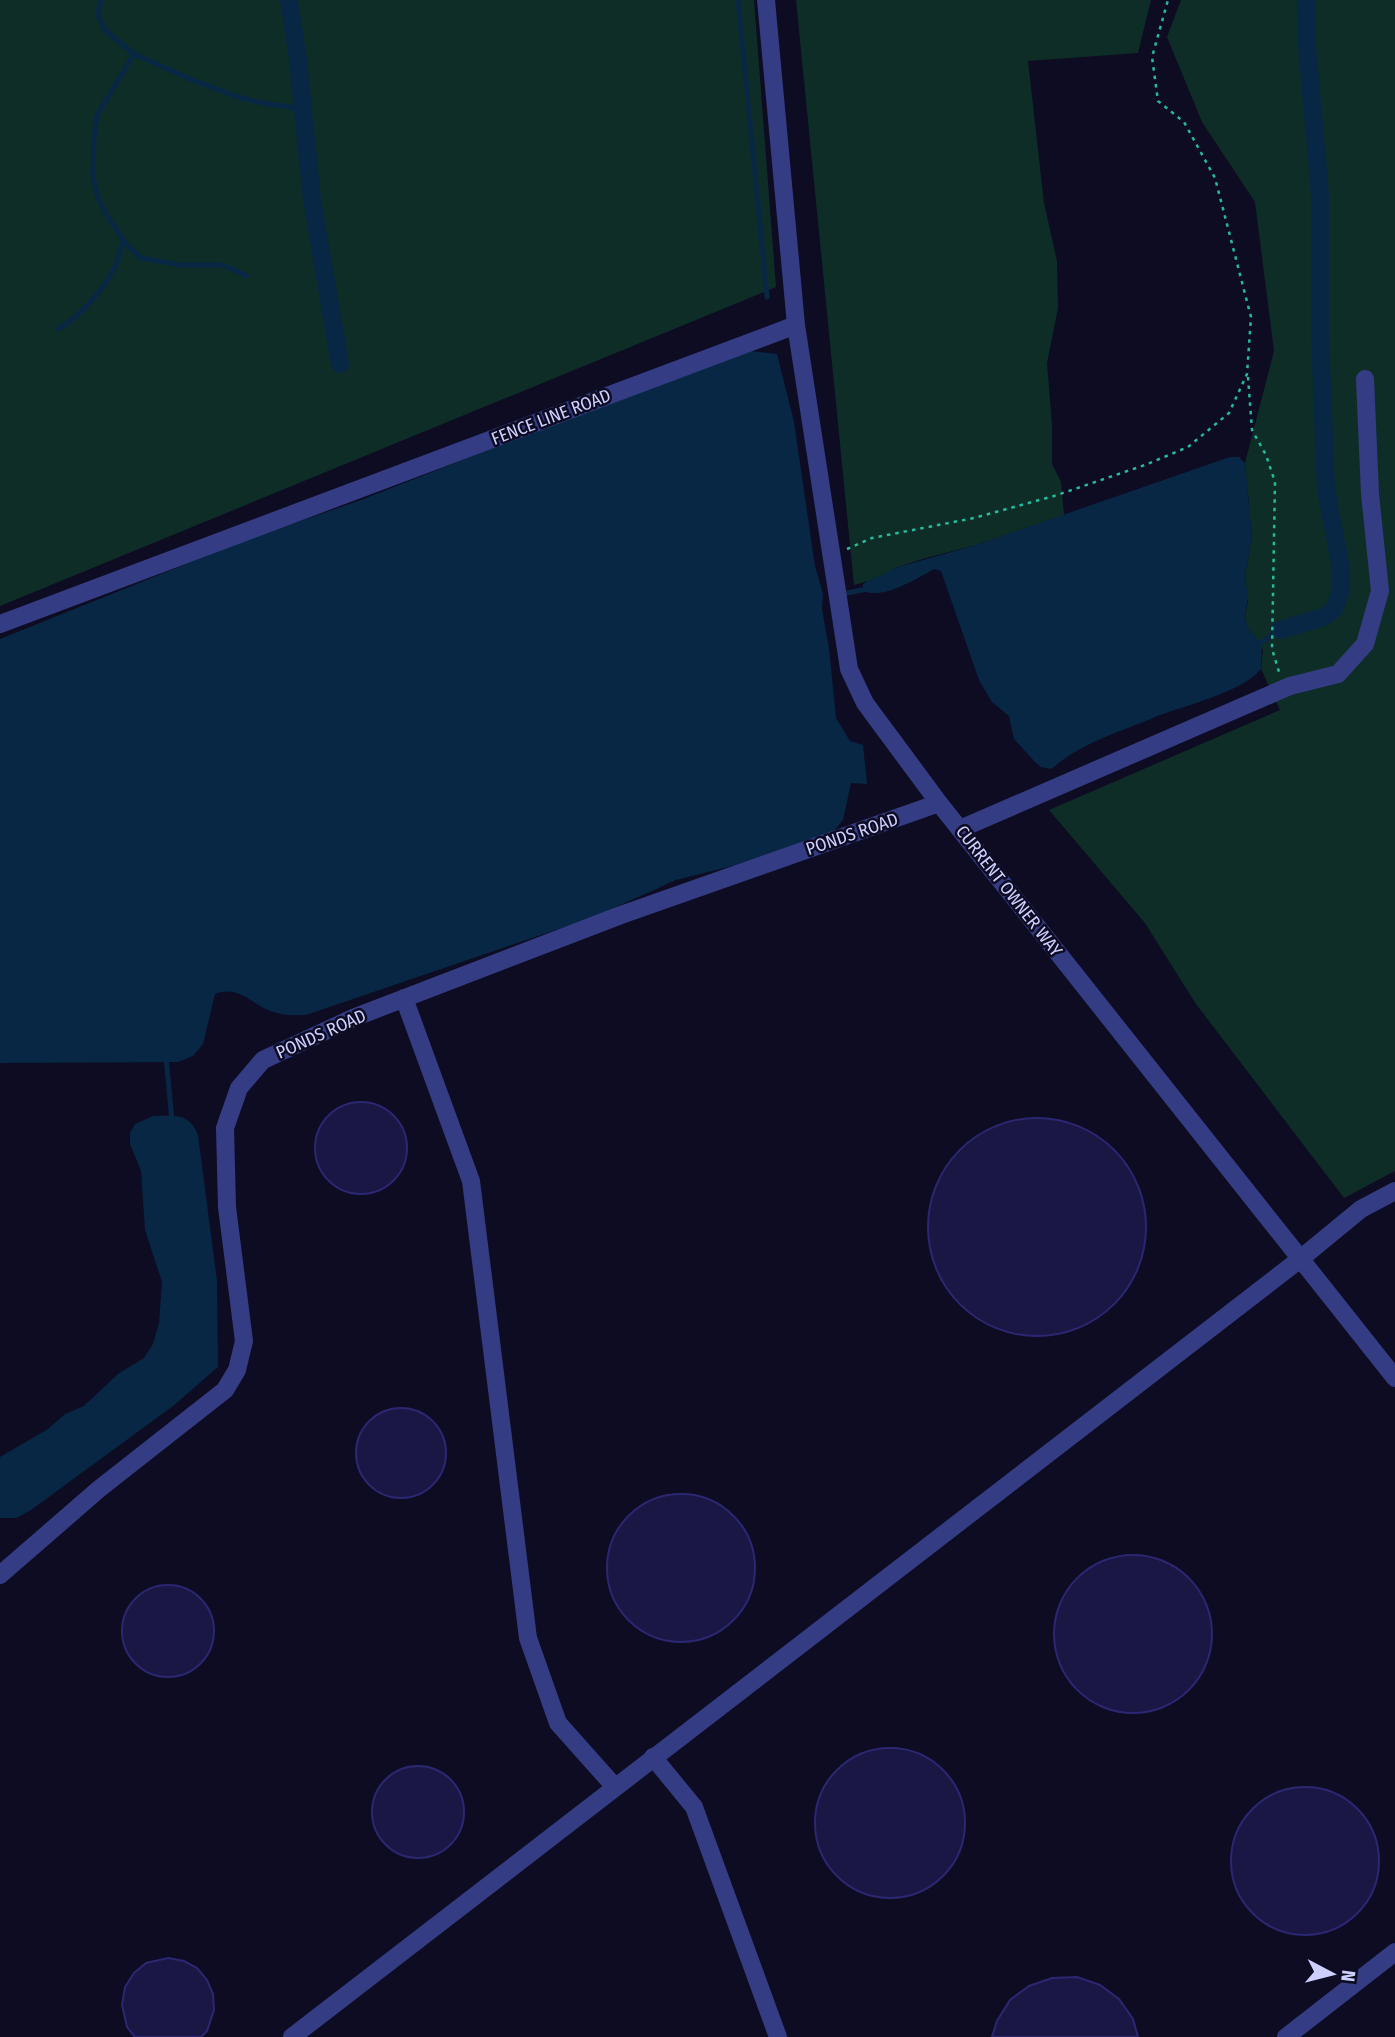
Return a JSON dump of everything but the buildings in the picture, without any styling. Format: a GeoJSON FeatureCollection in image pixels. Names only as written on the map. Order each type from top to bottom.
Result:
{"type":"FeatureCollection","features":[{"type":"Feature","properties":{"kind":"street"},"geometry":{"type":"LineString","coordinates":[[766,0],[796,325]]}},
{"type":"Feature","properties":{"kind":"street","name":"CURRENT OWNER WAY"},"geometry":{"type":"LineString","coordinates":[[796,325],[849,668],[865,703],[939,803],[1395,1378]]}},
{"type":"Feature","properties":{"kind":"street","name":"FENCE LINE ROAD"},"geometry":{"type":"LineString","coordinates":[[0,624],[796,325]]}},
{"type":"Feature","properties":{"kind":"street"},"geometry":{"type":"LineString","coordinates":[[960,829],[1290,686],[1338,674],[1365,644],[1380,591],[1370,494],[1365,379]]}},
{"type":"Feature","properties":{"kind":"street","name":"PONDS ROAD"},"geometry":{"type":"LineString","coordinates":[[0,1575],[99,1489],[225,1390],[237,1370],[244,1341],[227,1207],[225,1128],[239,1088],[263,1060],[353,1018],[621,915],[939,803]]}},
{"type":"Feature","properties":{"kind":"street"},"geometry":{"type":"LineString","coordinates":[[404,999],[471,1181],[528,1638],[558,1723],[615,1787]]}},
{"type":"Feature","properties":{"kind":"street"},"geometry":{"type":"LineString","coordinates":[[292,2037],[1299,1260],[1361,1209],[1395,1191]]}},
{"type":"Feature","properties":{"kind":"street"},"geometry":{"type":"LineString","coordinates":[[653,1757],[694,1807],[778,2037]]}},
{"type":"Feature","properties":{"kind":"street"},"geometry":{"type":"LineString","coordinates":[[1286,2037],[1395,1952]]}},
{"type":"Feature","properties":{"kind":"path"},"geometry":{"type":"LineString","coordinates":[[1168,0],[1152,58],[1158,101],[1184,122],[1215,178],[1251,317],[1247,374],[1252,430],[1275,482],[1272,649],[1277,670],[1290,686]]}},
{"type":"Feature","properties":{"kind":"path"},"geometry":{"type":"LineString","coordinates":[[831,555],[872,538],[974,517],[1054,496],[1145,465],[1188,447],[1229,413],[1247,374]]}},
{"type":"Feature","properties":{"kind":"green space"},"geometry":{"type":"Polygon","coordinates":[[[0,0],[754,0],[776,287],[0,606],[0,0]]]}},
{"type":"Feature","properties":{"kind":"green space"},"geometry":{"type":"Polygon","coordinates":[[[796,0],[1151,0],[1138,53],[1028,61],[1044,203],[1057,261],[1058,308],[1047,363],[1052,464],[1061,482],[1064,515],[976,545],[895,568],[885,576],[854,585],[796,0]]]}},
{"type":"Feature","properties":{"kind":"green space"},"geometry":{"type":"Polygon","coordinates":[[[1181,0],[1395,0],[1395,1171],[1344,1198],[1196,1004],[1145,923],[1049,810],[1280,710],[1261,669],[1263,650],[1248,628],[1245,617],[1248,602],[1245,576],[1252,536],[1245,463],[1274,351],[1255,202],[1202,122],[1167,37],[1181,0]]]}},
{"type":"Feature","properties":{"kind":"water"},"geometry":{"type":"Polygon","coordinates":[[[742,350],[777,354],[794,422],[815,566],[823,594],[822,609],[836,718],[850,741],[863,745],[867,784],[851,783],[843,820],[834,831],[736,865],[676,880],[594,917],[306,1015],[277,1013],[232,992],[215,994],[203,1044],[193,1056],[178,1062],[0,1063],[0,639],[248,539],[361,500],[742,350]]]}},
{"type":"Feature","properties":{"kind":"water"},"geometry":{"type":"Polygon","coordinates":[[[1230,457],[1239,457],[1245,463],[1252,536],[1245,576],[1248,598],[1245,617],[1248,628],[1262,645],[1261,669],[1252,678],[1226,692],[1096,741],[1051,769],[1041,767],[1014,739],[1009,716],[992,702],[979,680],[941,571],[934,569],[888,591],[870,593],[863,590],[863,584],[895,568],[976,545],[1230,457]]]}},
{"type":"Feature","properties":{"kind":"water"},"geometry":{"type":"Polygon","coordinates":[[[153,1116],[186,1119],[198,1135],[217,1281],[218,1367],[173,1406],[31,1510],[16,1518],[0,1518],[0,1457],[48,1429],[65,1414],[84,1406],[118,1374],[144,1358],[153,1344],[159,1323],[162,1282],[145,1230],[141,1171],[130,1144],[130,1133],[135,1124],[153,1116]]]}},
{"type":"Feature","properties":{"kind":"waterway"},"geometry":{"type":"LineString","coordinates":[[101,0],[98,15],[105,30],[134,54],[238,97],[303,109]]}},
{"type":"Feature","properties":{"kind":"waterway"},"geometry":{"type":"LineString","coordinates":[[289,0],[312,199],[340,364]]}},
{"type":"Feature","properties":{"kind":"waterway"},"geometry":{"type":"LineString","coordinates":[[738,0],[767,297]]}},
{"type":"Feature","properties":{"kind":"waterway"},"geometry":{"type":"LineString","coordinates":[[1280,630],[1324,617],[1334,609],[1341,591],[1341,568],[1326,490],[1320,333],[1320,194],[1307,45],[1306,0]]}},
{"type":"Feature","properties":{"kind":"waterway"},"geometry":{"type":"LineString","coordinates":[[134,54],[97,115],[93,177],[98,198],[106,214],[126,244],[141,258],[180,265],[223,265],[247,276]]}},
{"type":"Feature","properties":{"kind":"waterway"},"geometry":{"type":"LineString","coordinates":[[58,329],[83,310],[104,285],[116,264],[123,239]]}},
{"type":"Feature","properties":{"kind":"waterway"},"geometry":{"type":"LineString","coordinates":[[842,594],[867,589]]}},
{"type":"Feature","properties":{"kind":"waterway"},"geometry":{"type":"LineString","coordinates":[[1256,643],[1280,630]]}},
{"type":"Feature","properties":{"kind":"waterway"},"geometry":{"type":"LineString","coordinates":[[166,1057],[172,1121]]}}]}
